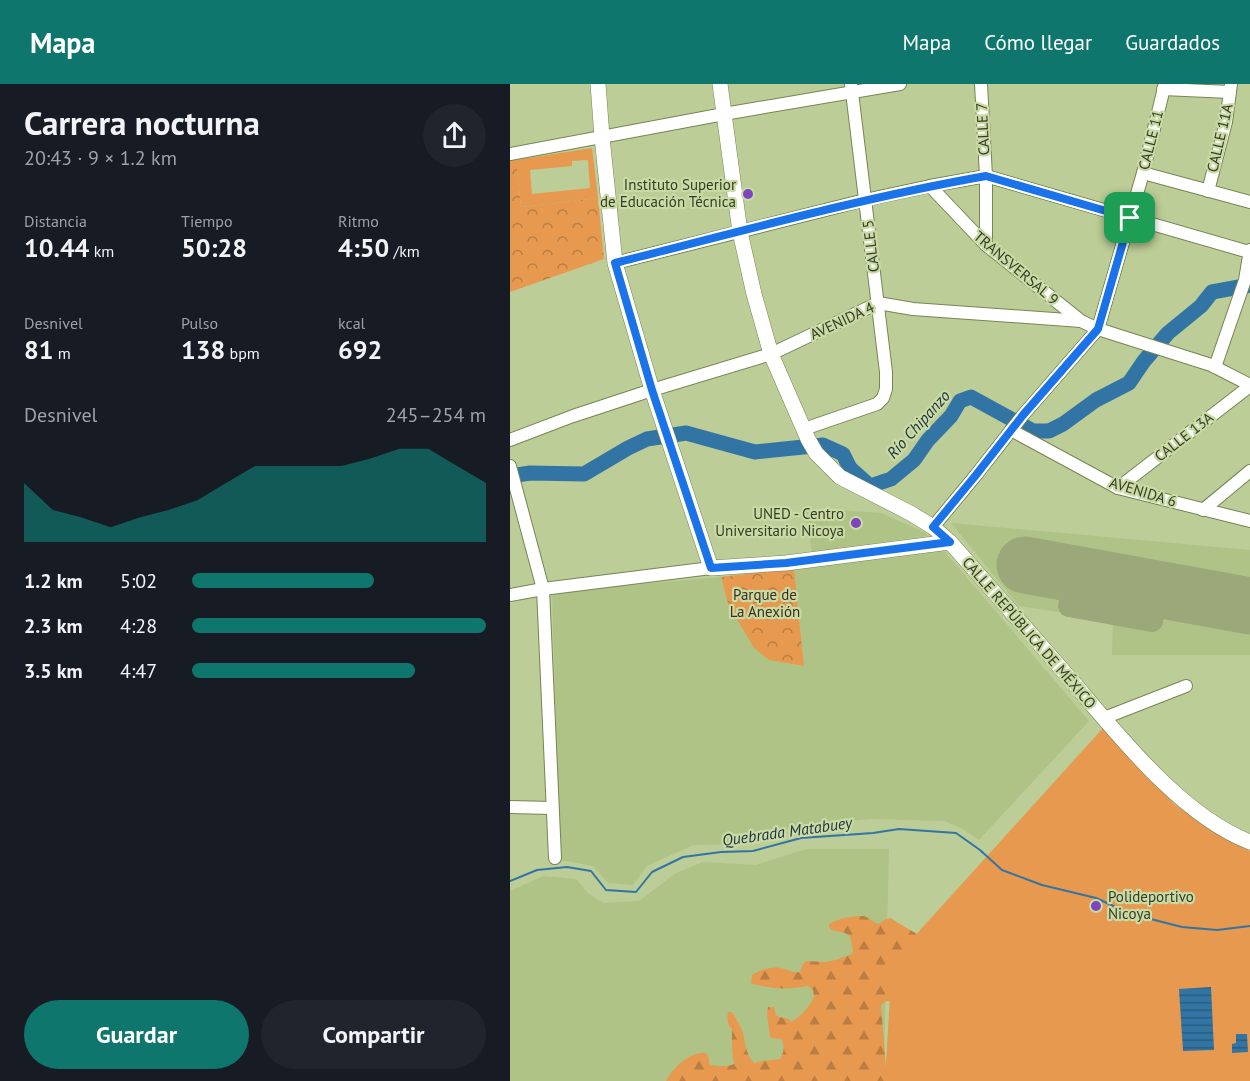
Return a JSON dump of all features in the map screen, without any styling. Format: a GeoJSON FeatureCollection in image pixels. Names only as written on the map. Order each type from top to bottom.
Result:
{"type":"FeatureCollection","features":[{"type":"Feature","properties":{"kind":"main road"},"geometry":{"type":"LineString","coordinates":[[598,84],[615,263],[652,390],[711,568],[786,563],[950,542]]}},
{"type":"Feature","properties":{"kind":"main road","name":"CALLE REPÚBLICA DE MÉXICO"},"geometry":{"type":"LineString","coordinates":[[720,84],[740,232],[754,294],[771,354],[816,453],[840,477],[912,514],[933,527],[950,542],[1157,776],[1205,818],[1236,837],[1250,842]]}},
{"type":"Feature","properties":{"kind":"street"},"geometry":{"type":"LineString","coordinates":[[510,154],[851,88],[900,84]]}},
{"type":"Feature","properties":{"kind":"street","name":"CALLE 7"},"geometry":{"type":"LineString","coordinates":[[981,84],[986,176],[986,245]]}},
{"type":"Feature","properties":{"kind":"street"},"geometry":{"type":"LineString","coordinates":[[1164,87],[1230,88]]}},
{"type":"Feature","properties":{"kind":"street","name":"CALLE 11"},"geometry":{"type":"LineString","coordinates":[[933,527],[1023,415],[1098,329],[1143,173],[1164,87]]}},
{"type":"Feature","properties":{"kind":"street","name":"CALLE 5"},"geometry":{"type":"LineString","coordinates":[[806,434],[877,404],[883,398],[886,388],[878,303],[851,88]]}},
{"type":"Feature","properties":{"kind":"street","name":"CALLE 11A"},"geometry":{"type":"LineString","coordinates":[[1208,191],[1226,122],[1230,88]]}},
{"type":"Feature","properties":{"kind":"street"},"geometry":{"type":"LineString","coordinates":[[1143,173],[1250,202]]}},
{"type":"Feature","properties":{"kind":"street"},"geometry":{"type":"LineString","coordinates":[[615,263],[865,200],[986,176],[1250,251],[1245,280],[1215,367]]}},
{"type":"Feature","properties":{"kind":"street","name":"TRANSVERSAL 9"},"geometry":{"type":"LineString","coordinates":[[930,186],[986,245],[1081,321]]}},
{"type":"Feature","properties":{"kind":"street","name":"AVENIDA 4"},"geometry":{"type":"LineString","coordinates":[[510,440],[573,416],[771,354],[878,303],[913,309],[1081,321],[1098,329],[1215,367],[1250,385]]}},
{"type":"Feature","properties":{"kind":"street","name":"CALLE 13A"},"geometry":{"type":"LineString","coordinates":[[1118,488],[1250,385]]}},
{"type":"Feature","properties":{"kind":"street","name":"AVENIDA 6"},"geometry":{"type":"LineString","coordinates":[[1013,428],[1118,488],[1250,521]]}},
{"type":"Feature","properties":{"kind":"street"},"geometry":{"type":"LineString","coordinates":[[510,466],[543,589],[555,858]]}},
{"type":"Feature","properties":{"kind":"street"},"geometry":{"type":"LineString","coordinates":[[1203,510],[1250,471]]}},
{"type":"Feature","properties":{"kind":"street"},"geometry":{"type":"LineString","coordinates":[[510,595],[711,568]]}},
{"type":"Feature","properties":{"kind":"street"},"geometry":{"type":"LineString","coordinates":[[1104,718],[1186,686]]}},
{"type":"Feature","properties":{"kind":"street"},"geometry":{"type":"LineString","coordinates":[[510,807],[552,808]]}},
{"type":"Feature","properties":{"kind":"shaded area","name":"UNED - Centro Universitario Nicoya"},"geometry":{"type":"Polygon","coordinates":[[[805,508],[881,513],[926,533],[927,536],[812,552],[805,508]]]}},
{"type":"Feature","properties":{"kind":"shaded area"},"geometry":{"type":"Polygon","coordinates":[[[951,523],[1250,550],[1250,655],[1112,655],[1113,620],[1019,606],[951,523]]]}},
{"type":"Feature","properties":{"kind":"shaded area"},"geometry":{"type":"Polygon","coordinates":[[[940,546],[1089,721],[979,840],[961,828],[944,821],[871,819],[802,826],[732,844],[693,845],[647,866],[633,885],[608,883],[593,866],[560,860],[552,592],[721,577],[728,604],[804,666],[794,568],[940,546]]]}},
{"type":"Feature","properties":{"kind":"shaded area"},"geometry":{"type":"Polygon","coordinates":[[[806,849],[889,849],[884,1065],[867,1081],[510,1081],[510,891],[543,876],[576,879],[588,893],[603,903],[639,901],[676,873],[703,862],[756,865],[806,849]]]}},
{"type":"Feature","properties":{"kind":"green space"},"geometry":{"type":"Polygon","coordinates":[[[592,148],[598,198],[521,207],[516,160],[592,148]],[[588,160],[572,161],[572,166],[530,170],[532,194],[590,188],[588,160]]]}},
{"type":"Feature","properties":{"kind":"green space"},"geometry":{"type":"Polygon","coordinates":[[[516,160],[521,207],[598,198],[604,259],[510,292],[510,161],[516,160]]]}},
{"type":"Feature","properties":{"kind":"green space","name":"Parque de La Anexión"},"geometry":{"type":"Polygon","coordinates":[[[794,568],[804,666],[769,660],[754,648],[728,604],[721,577],[794,568]]]}},
{"type":"Feature","properties":{"kind":"green space","name":"Polideportivo Nicoya"},"geometry":{"type":"Polygon","coordinates":[[[1104,727],[1175,805],[1217,833],[1250,851],[1250,1081],[885,1081],[892,961],[1104,727]]]}},
{"type":"Feature","properties":{"kind":"green space"},"geometry":{"type":"Polygon","coordinates":[[[864,916],[879,924],[890,918],[927,940],[897,1001],[887,1001],[881,1005],[887,1081],[666,1081],[683,1061],[700,1053],[706,1053],[709,1064],[712,1065],[734,1064],[732,1029],[728,1023],[728,1012],[732,1012],[740,1026],[747,1052],[754,1063],[780,1059],[783,1044],[781,1039],[770,1037],[768,1007],[774,1007],[776,1015],[789,1019],[791,1022],[810,1004],[814,997],[813,990],[808,986],[780,988],[753,984],[751,983],[752,975],[772,968],[800,972],[806,961],[826,962],[852,954],[850,936],[831,930],[829,924],[837,920],[864,916]]]}},
{"type":"Feature","properties":{"kind":"water"},"geometry":{"type":"Polygon","coordinates":[[[1211,987],[1214,1050],[1183,1051],[1179,989],[1211,987]]]}},
{"type":"Feature","properties":{"kind":"water"},"geometry":{"type":"Polygon","coordinates":[[[1236,1034],[1247,1034],[1248,1052],[1232,1053],[1232,1044],[1236,1043],[1236,1034]]]}},
{"type":"Feature","properties":{"kind":"waterway","name":"Río Chipanzo"},"geometry":{"type":"LineString","coordinates":[[510,476],[530,473],[584,474],[647,439],[686,433],[755,452],[823,445],[843,454],[850,468],[870,486],[891,479],[914,460],[928,440],[951,416],[960,401],[971,397],[1033,431],[1049,431],[1063,424],[1096,400],[1129,383],[1168,333],[1201,306],[1212,292],[1250,285]]}},
{"type":"Feature","properties":{"kind":"waterway","name":"Quebrada Matabuey"},"geometry":{"type":"LineString","coordinates":[[510,881],[537,870],[567,867],[591,871],[606,890],[636,892],[652,872],[683,857],[753,851],[801,838],[899,829],[956,833],[1002,870],[1042,885],[1096,898],[1131,914],[1182,927],[1217,930],[1250,926]]}},
{"type":"Feature","properties":{"kind":"taxiway"},"geometry":{"type":"LineString","coordinates":[[1076,575],[1069,606],[1152,621],[1157,589]]}},
{"type":"Feature","properties":{"kind":"runway"},"geometry":{"type":"LineString","coordinates":[[1025,565],[1250,606]]}},
{"type":"Feature","properties":{"kind":"place","name":"Instituto Superior de Educación Técnica"},"geometry":{"type":"Point","coordinates":[748,194]}},
{"type":"Feature","properties":{"kind":"place","name":"UNED - Centro Universitario Nicoya"},"geometry":{"type":"Point","coordinates":[856,523]}},
{"type":"Feature","properties":{"kind":"place","name":"Polideportivo Nicoya"},"geometry":{"type":"Point","coordinates":[1096,906]}},
{"type":"Feature","properties":{"kind":"route"},"geometry":{"type":"LineString","coordinates":[[986,176],[1130,218],[1098,329],[1023,415],[933,527],[950,542],[786,563],[711,568],[652,390],[615,263],[865,200],[986,176]]}}]}
